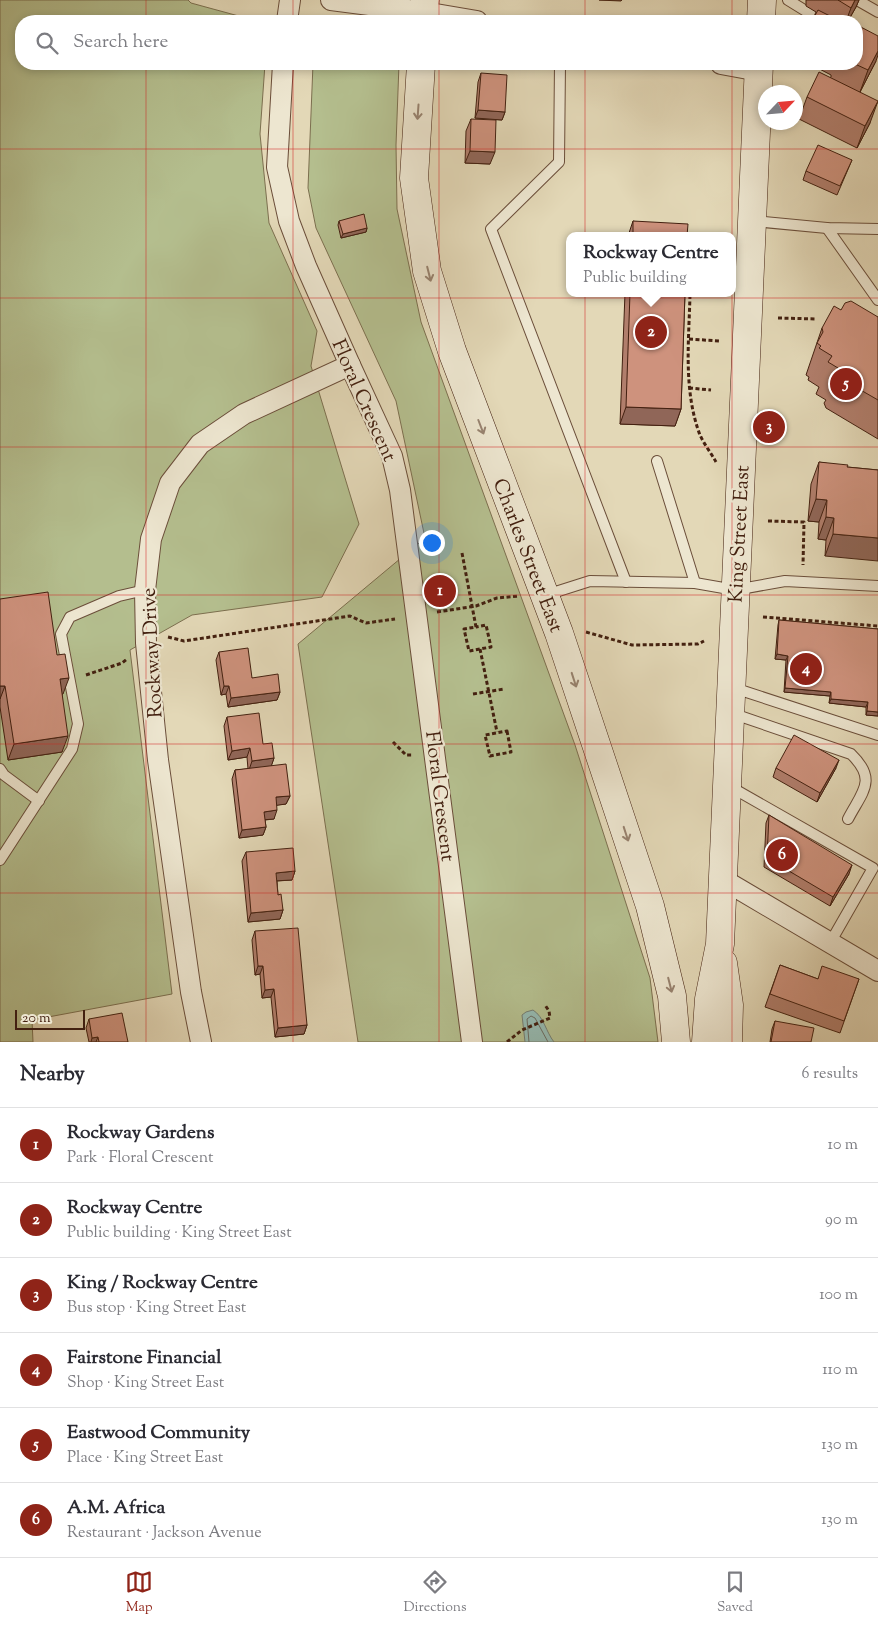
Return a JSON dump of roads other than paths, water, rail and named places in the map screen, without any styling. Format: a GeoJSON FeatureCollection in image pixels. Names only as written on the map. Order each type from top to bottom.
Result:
{"type":"FeatureCollection","features":[{"type":"Feature","properties":{"kind":"main road"},"geometry":{"type":"LineString","coordinates":[[761,15],[762,0]]}},
{"type":"Feature","properties":{"kind":"main road","name":"Charles Street East"},"geometry":{"type":"LineString","coordinates":[[421,70],[414,178],[427,271],[535,598],[650,906],[672,996],[676,1042]]}},
{"type":"Feature","properties":{"kind":"main road","name":"King Street East"},"geometry":{"type":"LineString","coordinates":[[706,1042],[709,1000],[720,944],[759,70]]}},
{"type":"Feature","properties":{"kind":"main road","name":"King Street East"},"geometry":{"type":"LineString","coordinates":[[720,944],[729,1005],[728,1042]]}},
{"type":"Feature","properties":{"kind":"street"},"geometry":{"type":"LineString","coordinates":[[288,15],[290,0]]}},
{"type":"Feature","properties":{"kind":"street"},"geometry":{"type":"LineString","coordinates":[[331,0],[445,15]]}},
{"type":"Feature","properties":{"kind":"street","name":"Floral Crescent"},"geometry":{"type":"LineString","coordinates":[[283,70],[277,167],[290,221],[306,266],[392,456],[400,490],[472,1042]]}},
{"type":"Feature","properties":{"kind":"street","name":"Rockway Drive"},"geometry":{"type":"LineString","coordinates":[[201,1042],[191,992],[158,760],[146,643],[145,590],[151,539],[170,483],[200,444],[244,414],[350,365]]}},
{"type":"Feature","properties":{"kind":"street"},"geometry":{"type":"LineString","coordinates":[[722,880],[878,971]]}},
{"type":"Feature","properties":{"kind":"lane"},"geometry":{"type":"LineString","coordinates":[[788,0],[812,15]]}},
{"type":"Feature","properties":{"kind":"lane"},"geometry":{"type":"LineString","coordinates":[[857,0],[878,12]]}},
{"type":"Feature","properties":{"kind":"lane"},"geometry":{"type":"LineString","coordinates":[[560,70],[559,162],[491,229],[626,582]]}},
{"type":"Feature","properties":{"kind":"lane"},"geometry":{"type":"LineString","coordinates":[[752,221],[827,228],[878,229]]}},
{"type":"Feature","properties":{"kind":"lane"},"geometry":{"type":"LineString","coordinates":[[827,228],[878,300]]}},
{"type":"Feature","properties":{"kind":"lane"},"geometry":{"type":"LineString","coordinates":[[657,461],[695,583]]}},
{"type":"Feature","properties":{"kind":"lane"},"geometry":{"type":"LineString","coordinates":[[535,598],[590,581],[695,583],[735,590],[785,580],[878,586]]}},
{"type":"Feature","properties":{"kind":"lane"},"geometry":{"type":"LineString","coordinates":[[0,860],[72,749],[78,724],[61,634],[70,617],[119,596],[145,590]]}},
{"type":"Feature","properties":{"kind":"lane"},"geometry":{"type":"LineString","coordinates":[[730,700],[878,735]]}},
{"type":"Feature","properties":{"kind":"lane"},"geometry":{"type":"LineString","coordinates":[[730,700],[851,754],[860,762],[866,774],[867,783],[848,819]]}},
{"type":"Feature","properties":{"kind":"lane"},"geometry":{"type":"LineString","coordinates":[[0,769],[4,775],[39,801]]}},
{"type":"Feature","properties":{"kind":"lane"},"geometry":{"type":"LineString","coordinates":[[726,784],[873,868],[830,943]]}},
{"type":"Feature","properties":{"kind":"water"},"geometry":{"type":"Polygon","coordinates":[[[533,1010],[540,1017],[554,1042],[525,1042],[522,1015],[533,1010]]]}},
{"type":"Feature","properties":{"kind":"place","name":"Rockway Centre"},"geometry":{"type":"Point","coordinates":[651,332]}},
{"type":"Feature","properties":{"kind":"place","name":"Eastwood Community"},"geometry":{"type":"Point","coordinates":[846,384]}},
{"type":"Feature","properties":{"kind":"place","name":"King / Rockway Centre"},"geometry":{"type":"Point","coordinates":[769,427]}},
{"type":"Feature","properties":{"kind":"place","name":"Rockway Gardens"},"geometry":{"type":"Point","coordinates":[440,591]}},
{"type":"Feature","properties":{"kind":"place","name":"Fairstone Financial"},"geometry":{"type":"Point","coordinates":[806,669]}},
{"type":"Feature","properties":{"kind":"place","name":"A.M. Africa"},"geometry":{"type":"Point","coordinates":[782,855]}}]}
